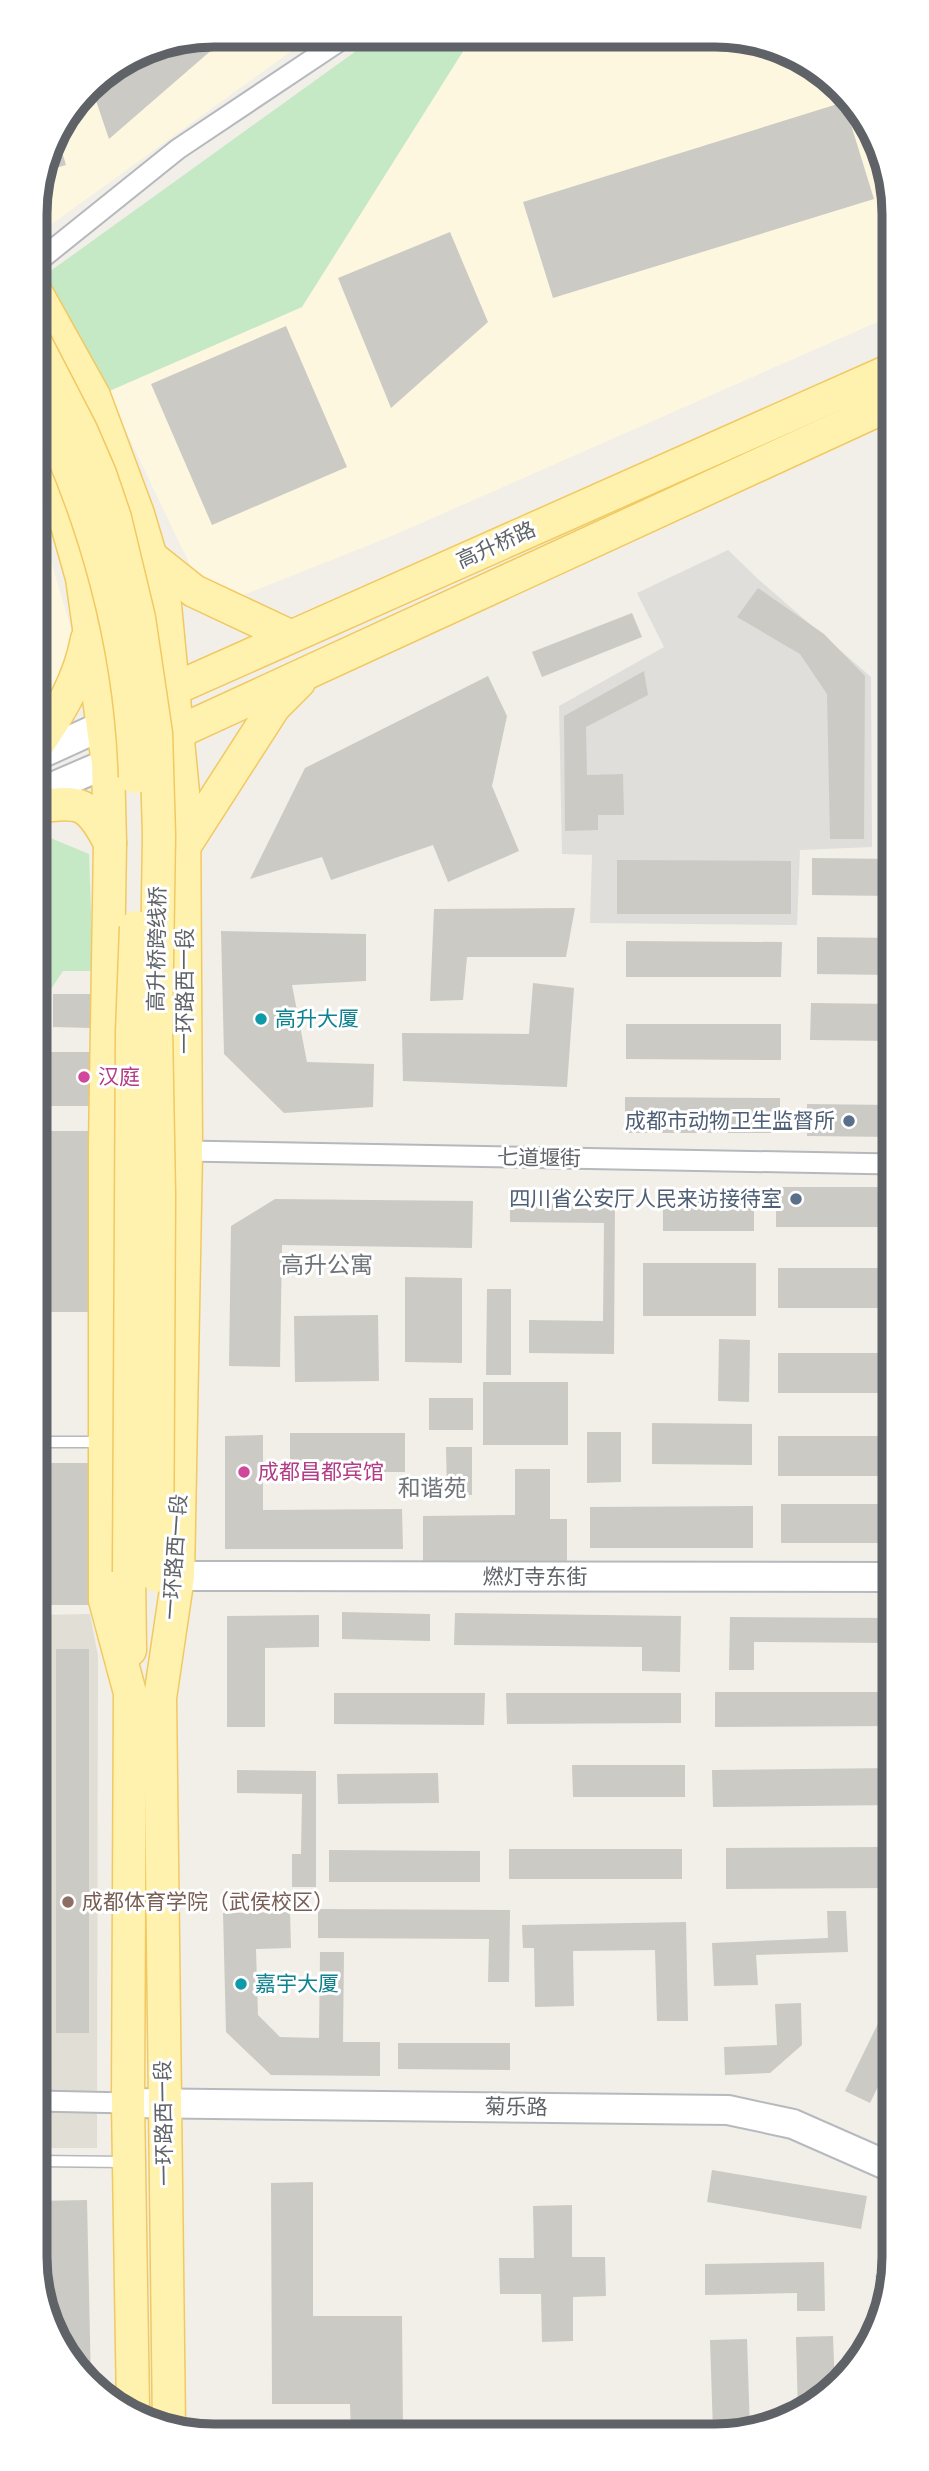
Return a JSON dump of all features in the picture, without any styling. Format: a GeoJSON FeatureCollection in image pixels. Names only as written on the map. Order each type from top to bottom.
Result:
{"type":"FeatureCollection","features":[{"type":"Feature","properties":{"kind":"main road","name":"一环路西一段"},"geometry":{"type":"LineString","coordinates":[[48,314],[94,397],[138,514],[165,606],[184,803],[186,1151],[145,1696],[128,2103],[133,2403]]}},
{"type":"Feature","properties":{"kind":"main road","name":"高升桥跨线桥"},"geometry":{"type":"LineString","coordinates":[[48,366],[81,430],[116,518],[139,618],[156,733],[159,835],[156,1027],[159,1195],[155,1574]]}},
{"type":"Feature","properties":{"kind":"main road","name":"高升桥路"},"geometry":{"type":"LineString","coordinates":[[104,724],[174,687],[882,374]]}},
{"type":"Feature","properties":{"kind":"main road","name":"高升桥路"},"geometry":{"type":"LineString","coordinates":[[108,763],[882,408]]}},
{"type":"Feature","properties":{"kind":"main road","name":"高升桥跨线桥"},"geometry":{"type":"LineString","coordinates":[[48,422],[76,485],[118,623],[134,741],[139,873],[132,1032],[155,1574]]}},
{"type":"Feature","properties":{"kind":"main road","name":"一环路西一段"},"geometry":{"type":"LineString","coordinates":[[48,485],[67,525],[82,578],[108,763],[110,843],[105,1147],[105,1600],[145,1696],[164,2102],[169,2417]]}},
{"type":"Feature","properties":{"kind":"main road"},"geometry":{"type":"LineString","coordinates":[[150,556],[194,591],[290,636]]}},
{"type":"Feature","properties":{"kind":"main road"},"geometry":{"type":"LineString","coordinates":[[48,728],[72,690],[84,657],[90,624]]}},
{"type":"Feature","properties":{"kind":"main road"},"geometry":{"type":"LineString","coordinates":[[184,847],[274,707],[312,669]]}},
{"type":"Feature","properties":{"kind":"main road"},"geometry":{"type":"LineString","coordinates":[[48,805],[80,806],[95,815],[110,843]]}},
{"type":"Feature","properties":{"kind":"main road"},"geometry":{"type":"LineString","coordinates":[[145,1696],[155,1574]]}},
{"type":"Feature","properties":{"kind":"street"},"geometry":{"type":"LineString","coordinates":[[48,253],[178,149],[329,48]]}},
{"type":"Feature","properties":{"kind":"street"},"geometry":{"type":"LineString","coordinates":[[48,750],[104,724]]}},
{"type":"Feature","properties":{"kind":"street"},"geometry":{"type":"LineString","coordinates":[[48,789],[108,763]]}},
{"type":"Feature","properties":{"kind":"street","name":"七道堰街"},"geometry":{"type":"LineString","coordinates":[[186,1151],[882,1164]]}},
{"type":"Feature","properties":{"kind":"street","name":"燃灯寺东街"},"geometry":{"type":"LineString","coordinates":[[155,1574],[881,1577]]}},
{"type":"Feature","properties":{"kind":"street"},"geometry":{"type":"LineString","coordinates":[[47,2101],[128,2103]]}},
{"type":"Feature","properties":{"kind":"street","name":"菊乐路"},"geometry":{"type":"LineString","coordinates":[[128,2103],[728,2110],[793,2124],[881,2162]]}},
{"type":"Feature","properties":{"kind":"lane"},"geometry":{"type":"LineString","coordinates":[[47,1442],[105,1441]]}},
{"type":"Feature","properties":{"kind":"lane"},"geometry":{"type":"LineString","coordinates":[[47,2161],[130,2162]]}},
{"type":"Feature","properties":{"kind":"shaded area"},"geometry":{"type":"Polygon","coordinates":[[[465,47],[715,47],[758,53],[798,70],[833,96],[859,131],[869,150],[879,182],[882,214],[882,320],[392,536],[243,595],[193,571],[107,392],[302,307],[465,47]]]}},
{"type":"Feature","properties":{"kind":"shaded area"},"geometry":{"type":"Polygon","coordinates":[[[296,48],[48,227],[49,192],[64,140],[75,121],[96,96],[121,75],[150,60],[182,50],[296,48]]]}},
{"type":"Feature","properties":{"kind":"shaded area"},"geometry":{"type":"Polygon","coordinates":[[[48,550],[76,645],[48,701],[48,550]]]}},
{"type":"Feature","properties":{"kind":"shaded area"},"geometry":{"type":"Polygon","coordinates":[[[728,550],[871,677],[872,847],[800,850],[797,925],[590,923],[592,855],[562,854],[559,706],[664,647],[637,593],[728,550]]]}},
{"type":"Feature","properties":{"kind":"shaded area","name":"成都体育学院（武侯校区）"},"geometry":{"type":"Polygon","coordinates":[[[90,1614],[98,1656],[97,2148],[47,2148],[47,1615],[90,1614]]]}},
{"type":"Feature","properties":{"kind":"green space"},"geometry":{"type":"Polygon","coordinates":[[[465,47],[302,307],[107,392],[48,281],[48,273],[361,48],[465,47]]]}},
{"type":"Feature","properties":{"kind":"green space"},"geometry":{"type":"Polygon","coordinates":[[[48,837],[89,854],[93,971],[63,971],[48,994],[48,837]]]}},
{"type":"Feature","properties":{"kind":"building"},"geometry":{"type":"Polygon","coordinates":[[[214,48],[109,139],[95,97],[104,89],[121,75],[150,60],[182,50],[214,48]]]}},
{"type":"Feature","properties":{"kind":"building"},"geometry":{"type":"Polygon","coordinates":[[[839,104],[848,114],[874,199],[553,298],[523,202],[839,104]]]}},
{"type":"Feature","properties":{"kind":"building"},"geometry":{"type":"Polygon","coordinates":[[[61,148],[66,165],[54,168],[61,148]]]}},
{"type":"Feature","properties":{"kind":"building"},"geometry":{"type":"Polygon","coordinates":[[[450,232],[488,322],[391,408],[338,278],[450,232]]]}},
{"type":"Feature","properties":{"kind":"building"},"geometry":{"type":"Polygon","coordinates":[[[286,326],[347,467],[212,525],[151,384],[286,326]]]}},
{"type":"Feature","properties":{"kind":"building"},"geometry":{"type":"Polygon","coordinates":[[[758,588],[824,634],[865,676],[864,839],[830,839],[827,694],[800,654],[737,617],[758,588]]]}},
{"type":"Feature","properties":{"kind":"building"},"geometry":{"type":"Polygon","coordinates":[[[632,613],[642,637],[542,677],[532,652],[632,613]]]}},
{"type":"Feature","properties":{"kind":"building"},"geometry":{"type":"Polygon","coordinates":[[[644,671],[648,695],[586,727],[587,775],[623,774],[624,815],[598,815],[598,830],[565,831],[564,716],[644,671]]]}},
{"type":"Feature","properties":{"kind":"building"},"geometry":{"type":"Polygon","coordinates":[[[488,676],[507,716],[492,786],[519,851],[448,882],[433,845],[331,880],[322,857],[250,879],[305,768],[488,676]]]}},
{"type":"Feature","properties":{"kind":"building"},"geometry":{"type":"Polygon","coordinates":[[[812,858],[882,859],[882,896],[812,895],[812,858]]]}},
{"type":"Feature","properties":{"kind":"building"},"geometry":{"type":"Polygon","coordinates":[[[617,860],[791,861],[791,914],[617,914],[617,860]]]}},
{"type":"Feature","properties":{"kind":"building"},"geometry":{"type":"Polygon","coordinates":[[[575,908],[566,957],[467,957],[463,1000],[430,1001],[434,909],[575,908]]]}},
{"type":"Feature","properties":{"kind":"building","name":"高升大厦"},"geometry":{"type":"Polygon","coordinates":[[[221,931],[366,934],[366,981],[292,985],[307,1062],[374,1064],[373,1107],[284,1113],[224,1054],[221,931]]]}},
{"type":"Feature","properties":{"kind":"building"},"geometry":{"type":"Polygon","coordinates":[[[817,937],[882,938],[882,975],[817,974],[817,937]]]}},
{"type":"Feature","properties":{"kind":"building"},"geometry":{"type":"Polygon","coordinates":[[[626,941],[782,942],[781,977],[626,977],[626,941]]]}},
{"type":"Feature","properties":{"kind":"building"},"geometry":{"type":"Polygon","coordinates":[[[533,983],[574,988],[567,1087],[403,1081],[402,1033],[529,1034],[533,983]]]}},
{"type":"Feature","properties":{"kind":"building"},"geometry":{"type":"Polygon","coordinates":[[[53,994],[93,994],[92,1028],[53,1027],[53,994]]]}},
{"type":"Feature","properties":{"kind":"building"},"geometry":{"type":"Polygon","coordinates":[[[811,1003],[882,1004],[882,1041],[810,1040],[811,1003]]]}},
{"type":"Feature","properties":{"kind":"building"},"geometry":{"type":"Polygon","coordinates":[[[626,1024],[781,1024],[781,1060],[626,1059],[626,1024]]]}},
{"type":"Feature","properties":{"kind":"building"},"geometry":{"type":"Polygon","coordinates":[[[48,1052],[93,1052],[93,1106],[48,1106],[48,1052]]]}},
{"type":"Feature","properties":{"kind":"building"},"geometry":{"type":"Polygon","coordinates":[[[625,1097],[780,1098],[780,1133],[625,1133],[625,1097]]]}},
{"type":"Feature","properties":{"kind":"building","name":"成都市动物卫生监督所"},"geometry":{"type":"Polygon","coordinates":[[[807,1104],[882,1105],[882,1137],[807,1136],[807,1104]]]}},
{"type":"Feature","properties":{"kind":"building"},"geometry":{"type":"Polygon","coordinates":[[[50,1131],[88,1131],[89,1312],[50,1312],[50,1131]]]}},
{"type":"Feature","properties":{"kind":"building"},"geometry":{"type":"Polygon","coordinates":[[[776,1187],[882,1187],[882,1227],[776,1227],[776,1187]]]}},
{"type":"Feature","properties":{"kind":"building"},"geometry":{"type":"Polygon","coordinates":[[[663,1189],[754,1189],[754,1231],[663,1231],[663,1189]]]}},
{"type":"Feature","properties":{"kind":"building"},"geometry":{"type":"Polygon","coordinates":[[[275,1199],[473,1201],[472,1248],[282,1245],[280,1367],[229,1366],[231,1226],[275,1199]]]}},
{"type":"Feature","properties":{"kind":"building"},"geometry":{"type":"Polygon","coordinates":[[[510,1204],[615,1205],[614,1354],[529,1353],[529,1320],[603,1321],[604,1223],[510,1222],[510,1204]]]}},
{"type":"Feature","properties":{"kind":"building"},"geometry":{"type":"Polygon","coordinates":[[[643,1263],[756,1263],[756,1316],[643,1316],[643,1263]]]}},
{"type":"Feature","properties":{"kind":"building"},"geometry":{"type":"Polygon","coordinates":[[[778,1268],[881,1268],[881,1308],[778,1308],[778,1268]]]}},
{"type":"Feature","properties":{"kind":"building"},"geometry":{"type":"Polygon","coordinates":[[[405,1277],[462,1278],[462,1363],[405,1362],[405,1277]]]}},
{"type":"Feature","properties":{"kind":"building"},"geometry":{"type":"Polygon","coordinates":[[[487,1289],[511,1289],[511,1375],[486,1375],[487,1289]]]}},
{"type":"Feature","properties":{"kind":"building"},"geometry":{"type":"Polygon","coordinates":[[[378,1315],[379,1381],[295,1382],[294,1316],[378,1315]]]}},
{"type":"Feature","properties":{"kind":"building"},"geometry":{"type":"Polygon","coordinates":[[[719,1339],[750,1340],[749,1402],[718,1401],[719,1339]]]}},
{"type":"Feature","properties":{"kind":"building"},"geometry":{"type":"Polygon","coordinates":[[[778,1353],[881,1353],[881,1393],[778,1393],[778,1353]]]}},
{"type":"Feature","properties":{"kind":"building"},"geometry":{"type":"Polygon","coordinates":[[[483,1382],[568,1382],[568,1445],[483,1445],[483,1382]]]}},
{"type":"Feature","properties":{"kind":"building"},"geometry":{"type":"Polygon","coordinates":[[[429,1398],[473,1398],[473,1430],[429,1430],[429,1398]]]}},
{"type":"Feature","properties":{"kind":"building"},"geometry":{"type":"Polygon","coordinates":[[[652,1423],[752,1424],[752,1465],[652,1464],[652,1423]]]}},
{"type":"Feature","properties":{"kind":"building"},"geometry":{"type":"Polygon","coordinates":[[[587,1432],[621,1432],[621,1482],[587,1483],[587,1432]]]}},
{"type":"Feature","properties":{"kind":"building"},"geometry":{"type":"Polygon","coordinates":[[[290,1433],[405,1433],[405,1472],[290,1472],[290,1433]]]}},
{"type":"Feature","properties":{"kind":"building","name":"成都昌都宾馆"},"geometry":{"type":"Polygon","coordinates":[[[263,1435],[263,1510],[402,1509],[403,1549],[225,1549],[225,1436],[263,1435]]]}},
{"type":"Feature","properties":{"kind":"building"},"geometry":{"type":"Polygon","coordinates":[[[778,1436],[881,1436],[881,1476],[778,1476],[778,1436]]]}},
{"type":"Feature","properties":{"kind":"building"},"geometry":{"type":"Polygon","coordinates":[[[446,1447],[472,1447],[472,1495],[447,1495],[446,1447]]]}},
{"type":"Feature","properties":{"kind":"building"},"geometry":{"type":"Polygon","coordinates":[[[47,1463],[96,1463],[97,1605],[50,1605],[50,1504],[47,1504],[47,1463]]]}},
{"type":"Feature","properties":{"kind":"building"},"geometry":{"type":"Polygon","coordinates":[[[515,1469],[550,1469],[550,1519],[567,1519],[567,1561],[423,1562],[423,1516],[515,1515],[515,1469]]]}},
{"type":"Feature","properties":{"kind":"building"},"geometry":{"type":"Polygon","coordinates":[[[781,1504],[881,1504],[881,1543],[781,1543],[781,1504]]]}},
{"type":"Feature","properties":{"kind":"building"},"geometry":{"type":"Polygon","coordinates":[[[753,1506],[753,1548],[590,1548],[590,1507],[753,1506]]]}},
{"type":"Feature","properties":{"kind":"building"},"geometry":{"type":"Polygon","coordinates":[[[342,1612],[430,1614],[430,1641],[342,1639],[342,1612]]]}},
{"type":"Feature","properties":{"kind":"building"},"geometry":{"type":"Polygon","coordinates":[[[455,1613],[681,1616],[680,1672],[642,1671],[642,1647],[454,1645],[455,1613]]]}},
{"type":"Feature","properties":{"kind":"building"},"geometry":{"type":"Polygon","coordinates":[[[319,1615],[319,1647],[265,1648],[265,1727],[227,1727],[227,1616],[319,1615]]]}},
{"type":"Feature","properties":{"kind":"building"},"geometry":{"type":"Polygon","coordinates":[[[730,1617],[881,1618],[881,1643],[754,1642],[754,1670],[729,1670],[730,1617]]]}},
{"type":"Feature","properties":{"kind":"building"},"geometry":{"type":"Polygon","coordinates":[[[56,1649],[89,1649],[89,2033],[56,2033],[56,1649]]]}},
{"type":"Feature","properties":{"kind":"building"},"geometry":{"type":"Polygon","coordinates":[[[715,1692],[881,1692],[881,1726],[715,1727],[715,1692]]]}},
{"type":"Feature","properties":{"kind":"building"},"geometry":{"type":"Polygon","coordinates":[[[334,1693],[485,1693],[484,1725],[334,1724],[334,1693]]]}},
{"type":"Feature","properties":{"kind":"building"},"geometry":{"type":"Polygon","coordinates":[[[506,1693],[681,1693],[681,1723],[507,1724],[506,1693]]]}},
{"type":"Feature","properties":{"kind":"building"},"geometry":{"type":"Polygon","coordinates":[[[572,1765],[685,1765],[685,1797],[573,1797],[572,1765]]]}},
{"type":"Feature","properties":{"kind":"building"},"geometry":{"type":"Polygon","coordinates":[[[881,1768],[881,1805],[713,1807],[712,1770],[881,1768]]]}},
{"type":"Feature","properties":{"kind":"building"},"geometry":{"type":"Polygon","coordinates":[[[237,1770],[316,1771],[316,1887],[292,1887],[292,1854],[301,1854],[302,1794],[237,1793],[237,1770]]]}},
{"type":"Feature","properties":{"kind":"building"},"geometry":{"type":"Polygon","coordinates":[[[438,1773],[439,1803],[338,1804],[337,1774],[438,1773]]]}},
{"type":"Feature","properties":{"kind":"building"},"geometry":{"type":"Polygon","coordinates":[[[881,1823],[881,1888],[726,1889],[726,1848],[880,1847],[881,1823]]]}},
{"type":"Feature","properties":{"kind":"building"},"geometry":{"type":"Polygon","coordinates":[[[509,1849],[682,1849],[682,1879],[509,1879],[509,1849]]]}},
{"type":"Feature","properties":{"kind":"building"},"geometry":{"type":"Polygon","coordinates":[[[329,1850],[480,1851],[480,1882],[329,1882],[329,1850]]]}},
{"type":"Feature","properties":{"kind":"building"},"geometry":{"type":"Polygon","coordinates":[[[318,1909],[510,1910],[509,1982],[488,1982],[489,1939],[318,1938],[318,1909]]]}},
{"type":"Feature","properties":{"kind":"building"},"geometry":{"type":"Polygon","coordinates":[[[827,1911],[846,1911],[848,1952],[756,1955],[758,1985],[714,1986],[712,1943],[828,1938],[827,1911]]]}},
{"type":"Feature","properties":{"kind":"building","name":"嘉宇大厦"},"geometry":{"type":"Polygon","coordinates":[[[290,1912],[291,1948],[256,1949],[258,2015],[280,2037],[319,2038],[320,1952],[344,1952],[343,2042],[380,2042],[380,2076],[271,2075],[226,2032],[223,1913],[290,1912]]]}},
{"type":"Feature","properties":{"kind":"building"},"geometry":{"type":"Polygon","coordinates":[[[686,1922],[688,2021],[657,2021],[655,1950],[573,1951],[574,2006],[535,2007],[534,1948],[523,1948],[522,1925],[686,1922]]]}},
{"type":"Feature","properties":{"kind":"building"},"geometry":{"type":"Polygon","coordinates":[[[801,2003],[802,2045],[770,2073],[725,2075],[724,2047],[777,2045],[775,2004],[801,2003]]]}},
{"type":"Feature","properties":{"kind":"building"},"geometry":{"type":"Polygon","coordinates":[[[881,2017],[881,2080],[870,2103],[845,2091],[881,2017]]]}},
{"type":"Feature","properties":{"kind":"building"},"geometry":{"type":"Polygon","coordinates":[[[398,2043],[510,2043],[510,2070],[398,2069],[398,2043]]]}},
{"type":"Feature","properties":{"kind":"building"},"geometry":{"type":"Polygon","coordinates":[[[712,2170],[867,2196],[861,2229],[707,2202],[712,2170]]]}},
{"type":"Feature","properties":{"kind":"building"},"geometry":{"type":"Polygon","coordinates":[[[313,2182],[313,2316],[402,2316],[403,2424],[351,2424],[350,2404],[272,2404],[271,2183],[313,2182]]]}},
{"type":"Feature","properties":{"kind":"building"},"geometry":{"type":"Polygon","coordinates":[[[87,2200],[91,2368],[60,2321],[50,2289],[47,2201],[87,2200]]]}},
{"type":"Feature","properties":{"kind":"building"},"geometry":{"type":"Polygon","coordinates":[[[572,2205],[572,2257],[605,2257],[606,2296],[573,2297],[573,2341],[542,2342],[541,2294],[500,2294],[499,2258],[534,2258],[533,2206],[572,2205]]]}},
{"type":"Feature","properties":{"kind":"building"},"geometry":{"type":"Polygon","coordinates":[[[824,2262],[825,2311],[797,2311],[797,2293],[705,2295],[705,2264],[824,2262]]]}},
{"type":"Feature","properties":{"kind":"building"},"geometry":{"type":"Polygon","coordinates":[[[881,2264],[880,2279],[875,2277],[881,2264]]]}},
{"type":"Feature","properties":{"kind":"building"},"geometry":{"type":"Polygon","coordinates":[[[833,2336],[834,2373],[798,2401],[796,2337],[833,2336]]]}},
{"type":"Feature","properties":{"kind":"building"},"geometry":{"type":"Polygon","coordinates":[[[747,2339],[750,2420],[713,2424],[710,2340],[747,2339]]]}},
{"type":"Feature","properties":{"kind":"place","name":"高升大厦"},"geometry":{"type":"Point","coordinates":[261,1019]}},
{"type":"Feature","properties":{"kind":"place","name":"汉庭"},"geometry":{"type":"Point","coordinates":[84,1077]}},
{"type":"Feature","properties":{"kind":"place","name":"成都市动物卫生监督所"},"geometry":{"type":"Point","coordinates":[849,1121]}},
{"type":"Feature","properties":{"kind":"place","name":"四川省公安厅人民来访接待室"},"geometry":{"type":"Point","coordinates":[796,1199]}},
{"type":"Feature","properties":{"kind":"place","name":"成都昌都宾馆"},"geometry":{"type":"Point","coordinates":[244,1472]}},
{"type":"Feature","properties":{"kind":"place","name":"成都体育学院（武侯校区）"},"geometry":{"type":"Point","coordinates":[68,1902]}},
{"type":"Feature","properties":{"kind":"place","name":"嘉宇大厦"},"geometry":{"type":"Point","coordinates":[241,1984]}},
{"type":"Feature","properties":{"kind":"district","name":"高升公寓"},"geometry":{"type":"Point","coordinates":[327,1265]}},
{"type":"Feature","properties":{"kind":"district","name":"和谐苑"},"geometry":{"type":"Point","coordinates":[432,1488]}}]}
